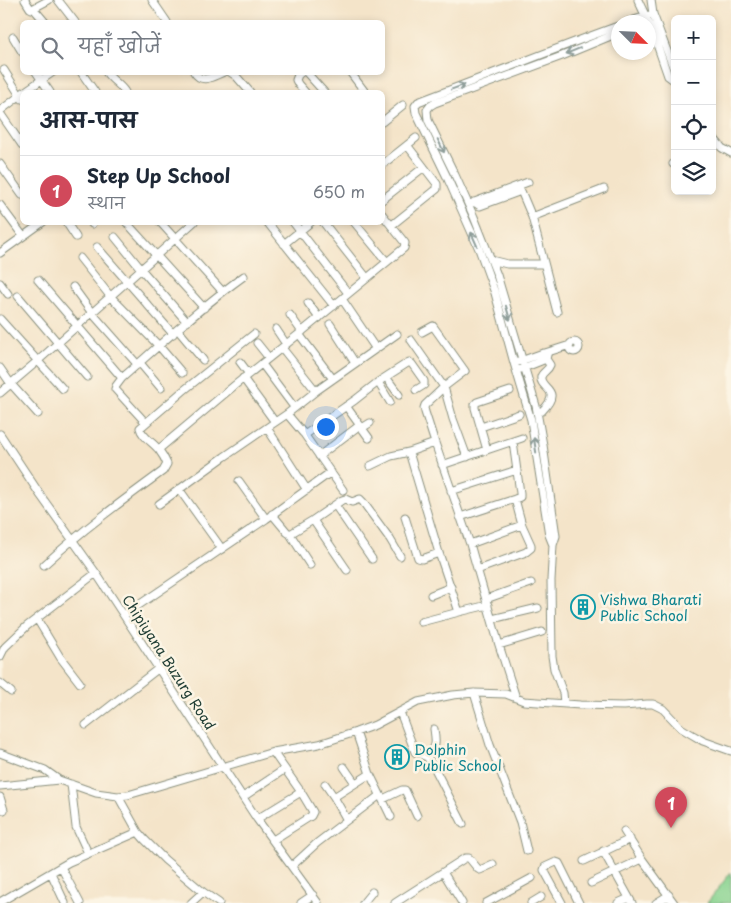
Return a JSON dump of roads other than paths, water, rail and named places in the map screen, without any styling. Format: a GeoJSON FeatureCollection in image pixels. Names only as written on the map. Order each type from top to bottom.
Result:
{"type":"FeatureCollection","features":[{"type":"Feature","properties":{"kind":"street"},"geometry":{"type":"LineString","coordinates":[[25,0],[31,9],[34,9],[43,20]]}},
{"type":"Feature","properties":{"kind":"street"},"geometry":{"type":"LineString","coordinates":[[34,9],[50,0]]}},
{"type":"Feature","properties":{"kind":"street"},"geometry":{"type":"LineString","coordinates":[[58,0],[73,20]]}},
{"type":"Feature","properties":{"kind":"street"},"geometry":{"type":"LineString","coordinates":[[152,0],[166,20]]}},
{"type":"Feature","properties":{"kind":"street"},"geometry":{"type":"LineString","coordinates":[[638,0],[647,15]]}},
{"type":"Feature","properties":{"kind":"street"},"geometry":{"type":"LineString","coordinates":[[650,15],[651,0]]}},
{"type":"Feature","properties":{"kind":"street"},"geometry":{"type":"LineString","coordinates":[[553,545],[549,535],[531,420],[495,293],[491,260],[471,204],[428,128],[415,110],[415,106],[418,102],[611,29]]}},
{"type":"Feature","properties":{"kind":"street"},"geometry":{"type":"LineString","coordinates":[[656,32],[671,65]]}},
{"type":"Feature","properties":{"kind":"street"},"geometry":{"type":"LineString","coordinates":[[564,703],[563,693],[554,670],[552,656],[551,580],[553,545],[556,536],[536,406],[493,276],[461,209],[428,128],[427,110],[435,103],[611,36]]}},
{"type":"Feature","properties":{"kind":"street"},"geometry":{"type":"LineString","coordinates":[[13,38],[20,49]]}},
{"type":"Feature","properties":{"kind":"street"},"geometry":{"type":"LineString","coordinates":[[533,58],[536,65]]}},
{"type":"Feature","properties":{"kind":"street"},"geometry":{"type":"LineString","coordinates":[[4,70],[20,92]]}},
{"type":"Feature","properties":{"kind":"street"},"geometry":{"type":"LineString","coordinates":[[38,75],[48,90]]}},
{"type":"Feature","properties":{"kind":"street"},"geometry":{"type":"LineString","coordinates":[[28,90],[48,75]]}},
{"type":"Feature","properties":{"kind":"street"},"geometry":{"type":"LineString","coordinates":[[83,75],[94,90]]}},
{"type":"Feature","properties":{"kind":"street"},"geometry":{"type":"LineString","coordinates":[[108,75],[124,90]]}},
{"type":"Feature","properties":{"kind":"street"},"geometry":{"type":"LineString","coordinates":[[196,75],[201,79],[216,75]]}},
{"type":"Feature","properties":{"kind":"street"},"geometry":{"type":"LineString","coordinates":[[234,75],[248,90]]}},
{"type":"Feature","properties":{"kind":"street"},"geometry":{"type":"LineString","coordinates":[[298,75],[296,80],[303,90]]}},
{"type":"Feature","properties":{"kind":"street"},"geometry":{"type":"LineString","coordinates":[[309,75],[322,90]]}},
{"type":"Feature","properties":{"kind":"street"},"geometry":{"type":"LineString","coordinates":[[352,75],[364,90]]}},
{"type":"Feature","properties":{"kind":"street"},"geometry":{"type":"LineString","coordinates":[[20,97],[0,112],[20,142]]}},
{"type":"Feature","properties":{"kind":"street"},"geometry":{"type":"LineString","coordinates":[[385,117],[404,105]]}},
{"type":"Feature","properties":{"kind":"street"},"geometry":{"type":"LineString","coordinates":[[385,163],[416,138]]}},
{"type":"Feature","properties":{"kind":"street"},"geometry":{"type":"LineString","coordinates":[[392,225],[437,189],[437,184],[407,145]]}},
{"type":"Feature","properties":{"kind":"street"},"geometry":{"type":"LineString","coordinates":[[716,146],[731,152]]}},
{"type":"Feature","properties":{"kind":"street"},"geometry":{"type":"LineString","coordinates":[[0,164],[20,192]]}},
{"type":"Feature","properties":{"kind":"street"},"geometry":{"type":"LineString","coordinates":[[385,198],[424,166]]}},
{"type":"Feature","properties":{"kind":"street"},"geometry":{"type":"LineString","coordinates":[[461,209],[528,182]]}},
{"type":"Feature","properties":{"kind":"street"},"geometry":{"type":"LineString","coordinates":[[532,217],[604,189]]}},
{"type":"Feature","properties":{"kind":"street"},"geometry":{"type":"LineString","coordinates":[[471,204],[480,206],[521,191],[532,217],[557,312]]}},
{"type":"Feature","properties":{"kind":"street"},"geometry":{"type":"LineString","coordinates":[[0,205],[23,236]]}},
{"type":"Feature","properties":{"kind":"street"},"geometry":{"type":"LineString","coordinates":[[159,449],[334,306],[348,292],[404,248],[405,243],[385,217]]}},
{"type":"Feature","properties":{"kind":"street"},"geometry":{"type":"LineString","coordinates":[[0,253],[39,225]]}},
{"type":"Feature","properties":{"kind":"street"},"geometry":{"type":"LineString","coordinates":[[68,225],[76,236]]}},
{"type":"Feature","properties":{"kind":"street"},"geometry":{"type":"LineString","coordinates":[[129,225],[204,308]]}},
{"type":"Feature","properties":{"kind":"street"},"geometry":{"type":"LineString","coordinates":[[162,225],[223,292]]}},
{"type":"Feature","properties":{"kind":"street"},"geometry":{"type":"LineString","coordinates":[[0,393],[191,225]]}},
{"type":"Feature","properties":{"kind":"street"},"geometry":{"type":"LineString","coordinates":[[269,225],[334,306]]}},
{"type":"Feature","properties":{"kind":"street"},"geometry":{"type":"LineString","coordinates":[[295,225],[348,292]]}},
{"type":"Feature","properties":{"kind":"street"},"geometry":{"type":"LineString","coordinates":[[284,244],[307,225]]}},
{"type":"Feature","properties":{"kind":"street"},"geometry":{"type":"LineString","coordinates":[[325,225],[367,278]]}},
{"type":"Feature","properties":{"kind":"street"},"geometry":{"type":"LineString","coordinates":[[356,225],[387,262]]}},
{"type":"Feature","properties":{"kind":"street"},"geometry":{"type":"LineString","coordinates":[[115,237],[188,322]]}},
{"type":"Feature","properties":{"kind":"street"},"geometry":{"type":"LineString","coordinates":[[97,247],[127,282],[203,360]]}},
{"type":"Feature","properties":{"kind":"street"},"geometry":{"type":"LineString","coordinates":[[80,258],[110,296],[182,372]]}},
{"type":"Feature","properties":{"kind":"street"},"geometry":{"type":"LineString","coordinates":[[491,260],[507,264],[544,264]]}},
{"type":"Feature","properties":{"kind":"street"},"geometry":{"type":"LineString","coordinates":[[146,423],[115,388],[122,378],[244,276]]}},
{"type":"Feature","properties":{"kind":"street"},"geometry":{"type":"LineString","coordinates":[[38,280],[122,378]]}},
{"type":"Feature","properties":{"kind":"street"},"geometry":{"type":"LineString","coordinates":[[0,283],[8,294]]}},
{"type":"Feature","properties":{"kind":"street"},"geometry":{"type":"LineString","coordinates":[[72,287],[92,313],[161,388]]}},
{"type":"Feature","properties":{"kind":"street"},"geometry":{"type":"LineString","coordinates":[[18,296],[87,377]]}},
{"type":"Feature","properties":{"kind":"street"},"geometry":{"type":"LineString","coordinates":[[342,298],[376,348]]}},
{"type":"Feature","properties":{"kind":"street"},"geometry":{"type":"LineString","coordinates":[[308,302],[319,318]]}},
{"type":"Feature","properties":{"kind":"street"},"geometry":{"type":"LineString","coordinates":[[290,315],[333,379]]}},
{"type":"Feature","properties":{"kind":"street"},"geometry":{"type":"LineString","coordinates":[[0,319],[63,389]]}},
{"type":"Feature","properties":{"kind":"street"},"geometry":{"type":"LineString","coordinates":[[330,324],[355,363]]}},
{"type":"Feature","properties":{"kind":"street"},"geometry":{"type":"LineString","coordinates":[[422,332],[433,326],[465,371],[444,387],[424,408],[434,443],[470,544],[516,698]]}},
{"type":"Feature","properties":{"kind":"street"},"geometry":{"type":"LineString","coordinates":[[276,329],[284,346],[316,392]]}},
{"type":"Feature","properties":{"kind":"street"},"geometry":{"type":"LineString","coordinates":[[44,565],[108,511],[162,471],[167,464],[159,449],[140,428],[254,334]]}},
{"type":"Feature","properties":{"kind":"street"},"geometry":{"type":"LineString","coordinates":[[159,504],[396,334]]}},
{"type":"Feature","properties":{"kind":"street"},"geometry":{"type":"LineString","coordinates":[[411,340],[444,387],[467,457]]}},
{"type":"Feature","properties":{"kind":"street"},"geometry":{"type":"LineString","coordinates":[[257,343],[269,358]]}},
{"type":"Feature","properties":{"kind":"street"},"geometry":{"type":"LineString","coordinates":[[546,357],[570,347]]}},
{"type":"Feature","properties":{"kind":"street"},"geometry":{"type":"LineString","coordinates":[[516,371],[523,364],[543,353],[546,357],[550,365],[549,369],[542,374],[541,381],[552,394],[542,411]]}},
{"type":"Feature","properties":{"kind":"street"},"geometry":{"type":"LineString","coordinates":[[240,362],[246,376],[275,422]]}},
{"type":"Feature","properties":{"kind":"street"},"geometry":{"type":"LineString","coordinates":[[304,434],[407,363],[410,363],[425,382],[424,385],[416,390]]}},
{"type":"Feature","properties":{"kind":"street"},"geometry":{"type":"LineString","coordinates":[[514,363],[523,364]]}},
{"type":"Feature","properties":{"kind":"street"},"geometry":{"type":"LineString","coordinates":[[262,364],[294,408]]}},
{"type":"Feature","properties":{"kind":"street"},"geometry":{"type":"LineString","coordinates":[[0,368],[11,384],[38,414]]}},
{"type":"Feature","properties":{"kind":"street"},"geometry":{"type":"LineString","coordinates":[[386,377],[399,395]]}},
{"type":"Feature","properties":{"kind":"street"},"geometry":{"type":"LineString","coordinates":[[378,382],[390,402]]}},
{"type":"Feature","properties":{"kind":"street"},"geometry":{"type":"LineString","coordinates":[[487,450],[475,404],[510,391]]}},
{"type":"Feature","properties":{"kind":"street"},"geometry":{"type":"LineString","coordinates":[[346,406],[369,438]]}},
{"type":"Feature","properties":{"kind":"street"},"geometry":{"type":"LineString","coordinates":[[287,414],[304,434],[343,490]]}},
{"type":"Feature","properties":{"kind":"street"},"geometry":{"type":"LineString","coordinates":[[481,427],[518,414]]}},
{"type":"Feature","properties":{"kind":"street"},"geometry":{"type":"LineString","coordinates":[[319,456],[361,427],[370,423]]}},
{"type":"Feature","properties":{"kind":"street"},"geometry":{"type":"LineString","coordinates":[[267,428],[307,490]]}},
{"type":"Feature","properties":{"kind":"street","name":"Chipiyana Buzurg Road"},"geometry":{"type":"LineString","coordinates":[[0,434],[96,573],[242,797],[318,903]]}},
{"type":"Feature","properties":{"kind":"street"},"geometry":{"type":"LineString","coordinates":[[442,465],[522,438]]}},
{"type":"Feature","properties":{"kind":"street"},"geometry":{"type":"LineString","coordinates":[[460,516],[520,496],[513,442]]}},
{"type":"Feature","properties":{"kind":"street"},"geometry":{"type":"LineString","coordinates":[[370,466],[391,456],[434,443]]}},
{"type":"Feature","properties":{"kind":"street"},"geometry":{"type":"LineString","coordinates":[[408,452],[459,612]]}},
{"type":"Feature","properties":{"kind":"street"},"geometry":{"type":"LineString","coordinates":[[451,491],[517,470]]}},
{"type":"Feature","properties":{"kind":"street"},"geometry":{"type":"LineString","coordinates":[[124,615],[331,472]]}},
{"type":"Feature","properties":{"kind":"street"},"geometry":{"type":"LineString","coordinates":[[239,481],[269,516],[290,534],[310,566]]}},
{"type":"Feature","properties":{"kind":"street"},"geometry":{"type":"LineString","coordinates":[[178,489],[222,549]]}},
{"type":"Feature","properties":{"kind":"street"},"geometry":{"type":"LineString","coordinates":[[290,534],[344,499],[352,502],[360,499],[390,539],[400,556]]}},
{"type":"Feature","properties":{"kind":"street"},"geometry":{"type":"LineString","coordinates":[[477,570],[531,548],[532,545],[522,525],[515,499]]}},
{"type":"Feature","properties":{"kind":"street"},"geometry":{"type":"LineString","coordinates":[[335,505],[372,559]]}},
{"type":"Feature","properties":{"kind":"street"},"geometry":{"type":"LineString","coordinates":[[405,517],[418,558],[422,559],[439,553]]}},
{"type":"Feature","properties":{"kind":"street"},"geometry":{"type":"LineString","coordinates":[[313,520],[347,570]]}},
{"type":"Feature","properties":{"kind":"street"},"geometry":{"type":"LineString","coordinates":[[470,544],[522,525]]}},
{"type":"Feature","properties":{"kind":"street"},"geometry":{"type":"LineString","coordinates":[[0,656],[12,640],[96,573]]}},
{"type":"Feature","properties":{"kind":"street"},"geometry":{"type":"LineString","coordinates":[[421,622],[459,612],[531,583]]}},
{"type":"Feature","properties":{"kind":"street"},"geometry":{"type":"LineString","coordinates":[[431,594],[451,587]]}},
{"type":"Feature","properties":{"kind":"street"},"geometry":{"type":"LineString","coordinates":[[492,619],[538,608]]}},
{"type":"Feature","properties":{"kind":"street"},"geometry":{"type":"LineString","coordinates":[[37,619],[60,657],[80,683]]}},
{"type":"Feature","properties":{"kind":"street"},"geometry":{"type":"LineString","coordinates":[[499,645],[542,632]]}},
{"type":"Feature","properties":{"kind":"street"},"geometry":{"type":"LineString","coordinates":[[86,725],[159,668]]}},
{"type":"Feature","properties":{"kind":"street"},"geometry":{"type":"LineString","coordinates":[[0,683],[11,692]]}},
{"type":"Feature","properties":{"kind":"street"},"geometry":{"type":"LineString","coordinates":[[0,753],[45,770],[58,780],[96,793],[118,796],[137,793],[273,752],[319,744],[375,725],[418,702],[474,693],[500,693],[524,701],[593,706],[653,704],[662,708],[681,728],[690,734],[731,751]]}},
{"type":"Feature","properties":{"kind":"street"},"geometry":{"type":"LineString","coordinates":[[474,693],[490,745],[520,822],[528,851]]}},
{"type":"Feature","properties":{"kind":"street"},"geometry":{"type":"LineString","coordinates":[[400,712],[413,748],[418,754],[428,758],[433,765],[463,824]]}},
{"type":"Feature","properties":{"kind":"street"},"geometry":{"type":"LineString","coordinates":[[428,758],[436,745],[434,729]]}},
{"type":"Feature","properties":{"kind":"street"},"geometry":{"type":"LineString","coordinates":[[356,732],[370,774],[391,818]]}},
{"type":"Feature","properties":{"kind":"street"},"geometry":{"type":"LineString","coordinates":[[273,752],[313,810],[312,814],[273,840]]}},
{"type":"Feature","properties":{"kind":"street"},"geometry":{"type":"LineString","coordinates":[[344,767],[355,783]]}},
{"type":"Feature","properties":{"kind":"street"},"geometry":{"type":"LineString","coordinates":[[242,797],[285,769]]}},
{"type":"Feature","properties":{"kind":"street"},"geometry":{"type":"LineString","coordinates":[[334,797],[370,774]]}},
{"type":"Feature","properties":{"kind":"street"},"geometry":{"type":"LineString","coordinates":[[0,786],[58,780]]}},
{"type":"Feature","properties":{"kind":"street"},"geometry":{"type":"LineString","coordinates":[[70,784],[76,827],[88,853]]}},
{"type":"Feature","properties":{"kind":"street"},"geometry":{"type":"LineString","coordinates":[[325,784],[347,820]]}},
{"type":"Feature","properties":{"kind":"street"},"geometry":{"type":"LineString","coordinates":[[292,866],[317,843],[347,820],[382,797],[405,790],[417,816]]}},
{"type":"Feature","properties":{"kind":"street"},"geometry":{"type":"LineString","coordinates":[[257,819],[301,792]]}},
{"type":"Feature","properties":{"kind":"street"},"geometry":{"type":"LineString","coordinates":[[118,796],[138,832],[165,860],[219,903]]}},
{"type":"Feature","properties":{"kind":"street"},"geometry":{"type":"LineString","coordinates":[[0,797],[4,810]]}},
{"type":"Feature","properties":{"kind":"street"},"geometry":{"type":"LineString","coordinates":[[624,831],[674,903]]}},
{"type":"Feature","properties":{"kind":"street"},"geometry":{"type":"LineString","coordinates":[[0,902],[88,853],[138,832]]}},
{"type":"Feature","properties":{"kind":"street"},"geometry":{"type":"LineString","coordinates":[[584,861],[630,839]]}},
{"type":"Feature","properties":{"kind":"street"},"geometry":{"type":"LineString","coordinates":[[604,851],[631,900],[618,903]]}},
{"type":"Feature","properties":{"kind":"street"},"geometry":{"type":"LineString","coordinates":[[398,902],[467,857],[480,870],[493,864]]}},
{"type":"Feature","properties":{"kind":"street"},"geometry":{"type":"LineString","coordinates":[[591,883],[642,859]]}},
{"type":"Feature","properties":{"kind":"street"},"geometry":{"type":"LineString","coordinates":[[562,903],[544,870],[545,867],[556,862],[559,863],[579,903]]}},
{"type":"Feature","properties":{"kind":"street"},"geometry":{"type":"LineString","coordinates":[[61,867],[80,903]]}},
{"type":"Feature","properties":{"kind":"street"},"geometry":{"type":"LineString","coordinates":[[443,872],[462,903]]}},
{"type":"Feature","properties":{"kind":"street"},"geometry":{"type":"LineString","coordinates":[[51,873],[65,903]]}},
{"type":"Feature","properties":{"kind":"street"},"geometry":{"type":"LineString","coordinates":[[486,903],[532,878]]}},
{"type":"Feature","properties":{"kind":"street"},"geometry":{"type":"LineString","coordinates":[[191,903],[203,892]]}},
{"type":"Feature","properties":{"kind":"street"},"geometry":{"type":"LineString","coordinates":[[363,903],[372,892]]}},
{"type":"Feature","properties":{"kind":"street"},"geometry":{"type":"LineString","coordinates":[[301,903],[313,895]]}},
{"type":"Feature","properties":{"kind":"street"},"geometry":{"type":"LineString","coordinates":[[656,903],[669,896]]}},
{"type":"Feature","properties":{"kind":"street"},"geometry":{"type":"LineString","coordinates":[[530,903],[541,897]]}},
{"type":"Feature","properties":{"kind":"place","name":"Vishwa Bharati Public School"},"geometry":{"type":"Point","coordinates":[583,607]}},
{"type":"Feature","properties":{"kind":"place","name":"Dolphin Public School"},"geometry":{"type":"Point","coordinates":[397,757]}},
{"type":"Feature","properties":{"kind":"place","name":"Step Up School"},"geometry":{"type":"Point","coordinates":[671,828]}}]}
